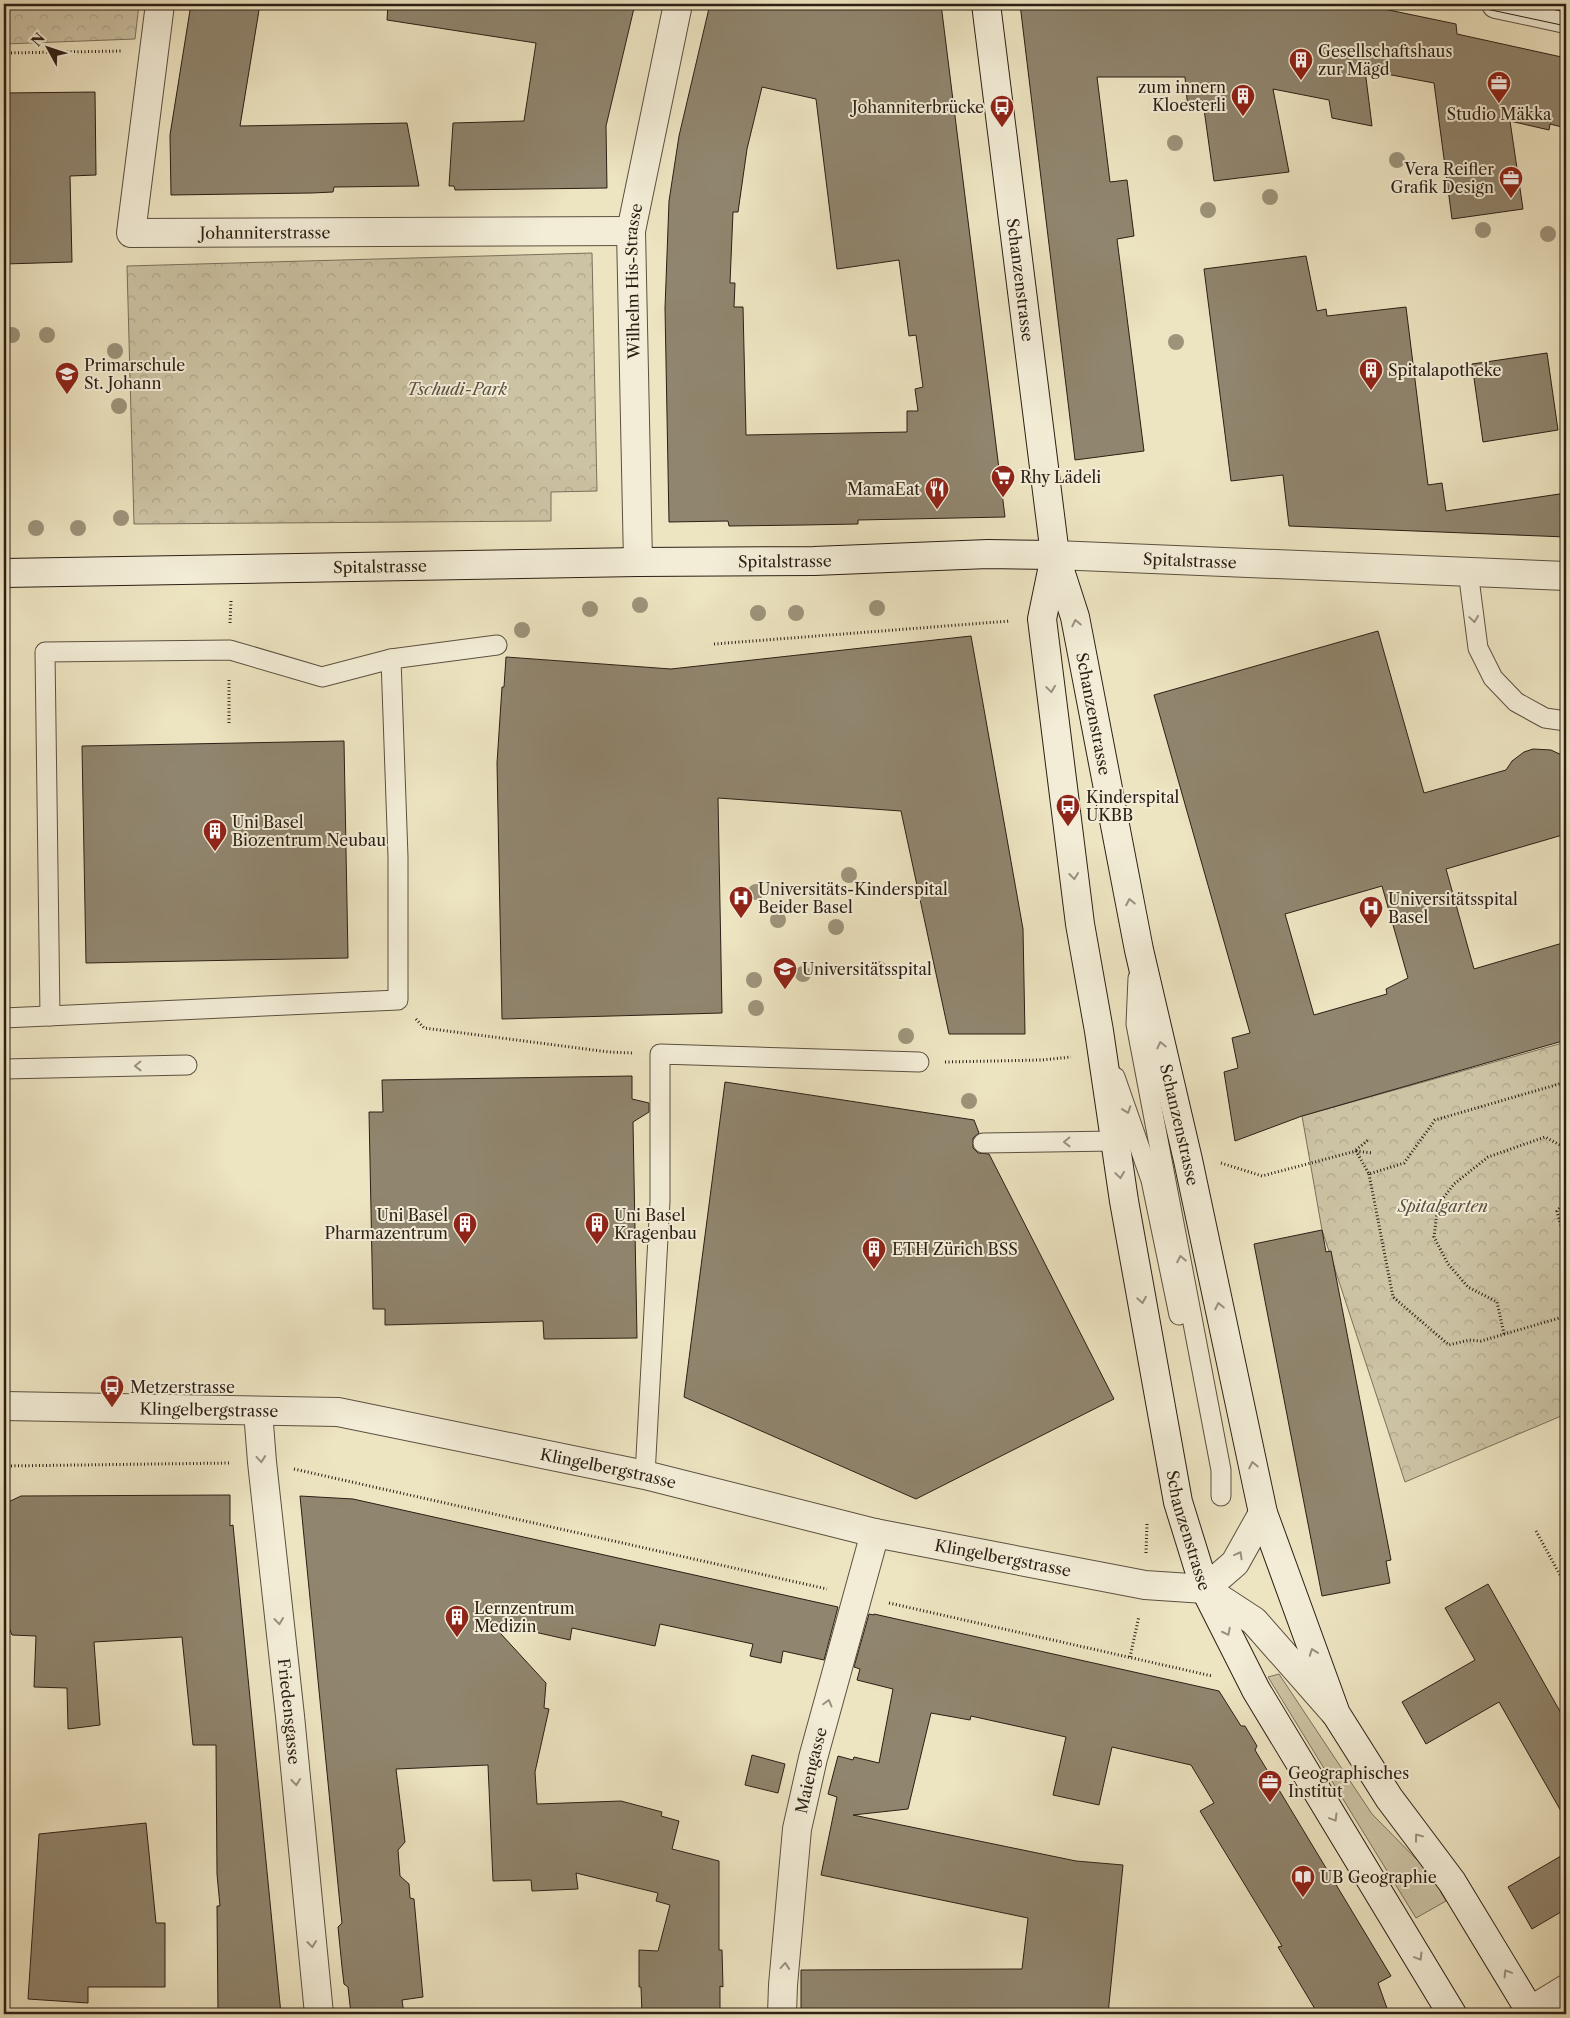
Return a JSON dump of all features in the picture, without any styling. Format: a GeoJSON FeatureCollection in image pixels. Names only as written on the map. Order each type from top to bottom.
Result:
{"type":"FeatureCollection","features":[{"type":"Feature","properties":{"kind":"street","name":"Johanniterstrasse"},"geometry":{"type":"LineString","coordinates":[[160,4],[131,233],[631,231]]}},
{"type":"Feature","properties":{"kind":"street","name":"Wilhelm His-Strasse"},"geometry":{"type":"LineString","coordinates":[[638,562],[631,231],[678,4]]}},
{"type":"Feature","properties":{"kind":"street","name":"Schanzenstrasse"},"geometry":{"type":"LineString","coordinates":[[986,4],[1056,555],[1076,617],[1140,950],[1188,1160],[1263,1513],[1235,1563],[1205,1589],[1178,1502],[1124,1201],[1099,1031],[1080,924],[1042,619],[1056,555]]}},
{"type":"Feature","properties":{"kind":"street"},"geometry":{"type":"LineString","coordinates":[[1496,4],[1566,19]]}},
{"type":"Feature","properties":{"kind":"street","name":"Spitalstrasse"},"geometry":{"type":"LineString","coordinates":[[4,573],[638,562],[814,561],[988,554],[1056,555],[1566,576]]}},
{"type":"Feature","properties":{"kind":"street","name":"Klingelbergstrasse"},"geometry":{"type":"LineString","coordinates":[[4,1406],[338,1412],[645,1475],[875,1533],[1146,1585],[1205,1589],[1254,1620],[1336,1714],[1389,1798],[1452,1882],[1531,2012]]}},
{"type":"Feature","properties":{"kind":"street","name":"Friedensgasse"},"geometry":{"type":"LineString","coordinates":[[258,1410],[319,2014]]}},
{"type":"Feature","properties":{"kind":"street","name":"Klingelbergstrasse"},"geometry":{"type":"LineString","coordinates":[[1263,1513],[1336,1714]]}},
{"type":"Feature","properties":{"kind":"street","name":"Maiengasse"},"geometry":{"type":"LineString","coordinates":[[782,2014],[796,1829],[813,1758],[875,1533]]}},
{"type":"Feature","properties":{"kind":"street"},"geometry":{"type":"LineString","coordinates":[[1205,1589],[1256,1690],[1452,2014]]}},
{"type":"Feature","properties":{"kind":"street"},"geometry":{"type":"LineString","coordinates":[[1531,2012],[1566,1989]]}},
{"type":"Feature","properties":{"kind":"lane"},"geometry":{"type":"LineString","coordinates":[[1468,571],[1478,648],[1493,678],[1516,702],[1545,718],[1566,721]]}},
{"type":"Feature","properties":{"kind":"lane"},"geometry":{"type":"LineString","coordinates":[[50,1016],[45,652],[230,650],[322,677],[390,659],[497,645]]}},
{"type":"Feature","properties":{"kind":"lane"},"geometry":{"type":"LineString","coordinates":[[4,1018],[398,1000],[398,857],[390,659]]}},
{"type":"Feature","properties":{"kind":"lane"},"geometry":{"type":"LineString","coordinates":[[1099,1031],[1151,1180],[1211,1476],[1221,1496],[1221,1470],[1136,1024],[1140,950]]}},
{"type":"Feature","properties":{"kind":"lane"},"geometry":{"type":"LineString","coordinates":[[645,1475],[660,1201],[660,1054],[919,1062]]}},
{"type":"Feature","properties":{"kind":"lane"},"geometry":{"type":"LineString","coordinates":[[4,1068],[187,1065]]}},
{"type":"Feature","properties":{"kind":"lane"},"geometry":{"type":"LineString","coordinates":[[983,1143],[1116,1141]]}},
{"type":"Feature","properties":{"kind":"path"},"geometry":{"type":"LineString","coordinates":[[4,53],[154,51]]}},
{"type":"Feature","properties":{"kind":"path"},"geometry":{"type":"LineString","coordinates":[[229,723],[231,569]]}},
{"type":"Feature","properties":{"kind":"path"},"geometry":{"type":"LineString","coordinates":[[714,644],[996,622]]}},
{"type":"Feature","properties":{"kind":"path"},"geometry":{"type":"LineString","coordinates":[[398,1000],[424,1028],[609,1052]]}},
{"type":"Feature","properties":{"kind":"path"},"geometry":{"type":"LineString","coordinates":[[919,1062],[1042,1060]]}},
{"type":"Feature","properties":{"kind":"path"},"geometry":{"type":"LineString","coordinates":[[1369,1174],[1404,1163],[1435,1120],[1566,1082]]}},
{"type":"Feature","properties":{"kind":"path"},"geometry":{"type":"LineString","coordinates":[[1504,1334],[1497,1302],[1468,1287],[1448,1264],[1434,1237],[1438,1205],[1454,1184],[1488,1157],[1545,1137],[1560,1145],[1566,1155]]}},
{"type":"Feature","properties":{"kind":"path"},"geometry":{"type":"LineString","coordinates":[[1356,1151],[1368,1140]]}},
{"type":"Feature","properties":{"kind":"path"},"geometry":{"type":"LineString","coordinates":[[1188,1160],[1219,1162],[1262,1176],[1356,1151],[1372,1153]]}},
{"type":"Feature","properties":{"kind":"path"},"geometry":{"type":"LineString","coordinates":[[1356,1151],[1369,1174],[1393,1297],[1448,1346],[1468,1340],[1481,1341],[1566,1316]]}},
{"type":"Feature","properties":{"kind":"path"},"geometry":{"type":"LineString","coordinates":[[1566,1200],[1557,1211],[1566,1245]]}},
{"type":"Feature","properties":{"kind":"path"},"geometry":{"type":"LineString","coordinates":[[4,1466],[262,1462],[1223,1678],[1247,1672]]}},
{"type":"Feature","properties":{"kind":"path"},"geometry":{"type":"LineString","coordinates":[[1536,1531],[1566,1586]]}},
{"type":"Feature","properties":{"kind":"green space"},"geometry":{"type":"Polygon","coordinates":[[[4,4],[139,4],[135,39],[4,44],[4,4]]]}},
{"type":"Feature","properties":{"kind":"green space","name":"Tschudi-Park"},"geometry":{"type":"Polygon","coordinates":[[[592,253],[597,491],[551,492],[551,521],[134,524],[127,266],[592,253]]]}},
{"type":"Feature","properties":{"kind":"green space","name":"Spitalgarten"},"geometry":{"type":"Polygon","coordinates":[[[1566,1042],[1566,1414],[1405,1482],[1322,1230],[1302,1116],[1566,1042]]]}},
{"type":"Feature","properties":{"kind":"green space"},"geometry":{"type":"Polygon","coordinates":[[[1279,1674],[1372,1814],[1430,1873],[1446,1901],[1416,1918],[1268,1677],[1279,1674]]]}},
{"type":"Feature","properties":{"kind":"building"},"geometry":{"type":"Polygon","coordinates":[[[191,4],[260,4],[240,126],[407,123],[419,186],[334,187],[333,192],[312,193],[171,195],[170,135],[191,4]]]}},
{"type":"Feature","properties":{"kind":"building"},"geometry":{"type":"Polygon","coordinates":[[[388,4],[635,4],[606,126],[607,188],[455,190],[454,186],[449,186],[453,123],[524,121],[536,43],[387,20],[388,4]]]}},
{"type":"Feature","properties":{"kind":"building"},"geometry":{"type":"Polygon","coordinates":[[[710,4],[941,4],[1005,517],[858,520],[858,524],[805,525],[729,526],[728,521],[669,522],[665,308],[669,201],[679,136],[710,4]],[[762,87],[747,149],[738,212],[733,212],[730,283],[735,283],[734,307],[743,307],[746,435],[907,432],[907,411],[918,411],[915,389],[923,387],[916,335],[909,336],[899,260],[837,269],[816,99],[762,87]]]}},
{"type":"Feature","properties":{"kind":"building"},"geometry":{"type":"Polygon","coordinates":[[[1020,4],[1360,4],[1456,24],[1457,34],[1566,58],[1566,128],[1550,124],[1549,130],[1510,121],[1523,209],[1452,219],[1434,83],[1365,70],[1372,126],[1332,118],[1329,100],[1273,89],[1289,172],[1214,181],[1204,109],[1188,110],[1185,77],[1097,77],[1110,182],[1127,180],[1134,236],[1117,239],[1144,451],[1075,460],[1020,4]]]}},
{"type":"Feature","properties":{"kind":"building"},"geometry":{"type":"Polygon","coordinates":[[[95,92],[96,175],[70,176],[72,262],[4,264],[4,93],[95,92]]]}},
{"type":"Feature","properties":{"kind":"building","name":"Spitalapotheke"},"geometry":{"type":"Polygon","coordinates":[[[1306,256],[1317,311],[1326,309],[1327,316],[1406,307],[1428,485],[1442,483],[1446,511],[1566,493],[1566,537],[1289,526],[1283,475],[1231,481],[1204,269],[1306,256]]]}},
{"type":"Feature","properties":{"kind":"building"},"geometry":{"type":"Polygon","coordinates":[[[1547,353],[1558,430],[1483,442],[1472,364],[1547,353]]]}},
{"type":"Feature","properties":{"kind":"building","name":"Universitätsspital Basel"},"geometry":{"type":"Polygon","coordinates":[[[1378,631],[1424,793],[1506,770],[1512,761],[1524,752],[1533,749],[1551,750],[1566,757],[1566,834],[1446,869],[1474,969],[1566,942],[1566,1040],[1302,1116],[1235,1141],[1224,1072],[1238,1068],[1232,1038],[1250,1033],[1154,695],[1378,631]],[[1382,886],[1285,914],[1314,1015],[1387,994],[1386,989],[1408,978],[1382,886]]]}},
{"type":"Feature","properties":{"kind":"building"},"geometry":{"type":"Polygon","coordinates":[[[971,636],[1023,929],[1025,1034],[949,1034],[901,811],[718,798],[722,1013],[502,1019],[497,763],[506,657],[671,669],[971,636]]]}},
{"type":"Feature","properties":{"kind":"building","name":"Uni Basel Biozentrum Neubau"},"geometry":{"type":"Polygon","coordinates":[[[344,741],[348,958],[86,963],[82,746],[344,741]]]}},
{"type":"Feature","properties":{"kind":"building"},"geometry":{"type":"Polygon","coordinates":[[[632,1076],[632,1099],[649,1103],[649,1112],[633,1122],[637,1338],[544,1339],[543,1321],[385,1325],[385,1309],[373,1309],[369,1112],[383,1112],[382,1080],[632,1076]]]}},
{"type":"Feature","properties":{"kind":"building","name":"ETH Zürich BSS"},"geometry":{"type":"Polygon","coordinates":[[[725,1082],[974,1120],[979,1133],[973,1138],[973,1148],[978,1153],[989,1154],[1114,1399],[916,1499],[684,1397],[725,1082]]]}},
{"type":"Feature","properties":{"kind":"building"},"geometry":{"type":"Polygon","coordinates":[[[1322,1230],[1326,1252],[1331,1251],[1391,1560],[1386,1561],[1390,1583],[1322,1596],[1254,1244],[1322,1230]]]}},
{"type":"Feature","properties":{"kind":"building"},"geometry":{"type":"Polygon","coordinates":[[[230,1495],[230,1526],[233,1525],[281,2014],[218,2014],[217,1906],[220,1906],[217,1874],[216,1745],[193,1745],[182,1637],[94,1642],[100,1725],[68,1729],[67,1688],[34,1687],[36,1636],[12,1635],[4,1616],[4,1504],[21,1496],[230,1495]]]}},
{"type":"Feature","properties":{"kind":"building"},"geometry":{"type":"Polygon","coordinates":[[[300,1496],[353,1499],[838,1607],[824,1660],[783,1651],[781,1663],[750,1656],[753,1644],[660,1624],[655,1646],[572,1628],[570,1640],[490,1622],[546,1683],[544,1708],[549,1709],[535,1772],[537,1804],[621,1801],[662,1812],[661,1816],[679,1821],[672,1849],[719,1861],[719,1950],[722,1950],[723,1987],[720,1986],[720,2014],[642,2014],[641,1987],[639,1987],[639,1950],[658,1951],[670,1905],[656,1901],[658,1893],[576,1873],[578,1889],[532,1891],[531,1880],[493,1881],[488,1765],[396,1769],[405,1842],[398,1850],[400,1876],[409,1884],[410,1898],[414,1899],[423,1997],[402,2000],[404,2014],[351,2014],[348,1987],[344,1984],[338,1927],[342,1923],[300,1496]]]}},
{"type":"Feature","properties":{"kind":"building"},"geometry":{"type":"Polygon","coordinates":[[[1488,1584],[1566,1722],[1566,1820],[1499,1702],[1426,1744],[1402,1702],[1475,1660],[1445,1608],[1488,1584]]]}},
{"type":"Feature","properties":{"kind":"building"},"geometry":{"type":"Polygon","coordinates":[[[869,1614],[1219,1691],[1241,1726],[1245,1726],[1257,1746],[1255,1750],[1391,1976],[1378,1983],[1389,2014],[1318,2014],[1278,1947],[1282,1946],[1200,1811],[1214,1803],[1191,1765],[1112,1747],[1099,1805],[1053,1795],[1066,1737],[971,1716],[970,1720],[931,1713],[908,1809],[853,1815],[1076,1861],[1123,1865],[1108,2014],[801,2014],[801,1970],[1022,1969],[1028,1918],[821,1875],[837,1797],[828,1794],[838,1756],[853,1760],[854,1757],[879,1763],[893,1689],[857,1680],[860,1669],[854,1667],[869,1614]]]}},
{"type":"Feature","properties":{"kind":"building"},"geometry":{"type":"Polygon","coordinates":[[[752,1755],[785,1764],[778,1793],[745,1785],[752,1755]]]}},
{"type":"Feature","properties":{"kind":"building"},"geometry":{"type":"Polygon","coordinates":[[[146,1823],[156,1923],[165,1923],[165,1987],[88,1987],[88,2003],[28,1999],[39,1834],[146,1823]]]}},
{"type":"Feature","properties":{"kind":"building"},"geometry":{"type":"Polygon","coordinates":[[[1566,1853],[1566,1909],[1532,1929],[1508,1887],[1566,1853]]]}},
{"type":"Feature","properties":{"kind":"tram line"},"geometry":{"type":"LineString","coordinates":[[1463,4],[1566,26]]}},
{"type":"Feature","properties":{"kind":"tram line"},"geometry":{"type":"LineString","coordinates":[[1528,4],[1566,12]]}},
{"type":"Feature","properties":{"kind":"place","name":"Gesellschaftshaus zur Mägd"},"geometry":{"type":"Point","coordinates":[1301,81]}},
{"type":"Feature","properties":{"kind":"place","name":"Studio Mäkka"},"geometry":{"type":"Point","coordinates":[1499,104]}},
{"type":"Feature","properties":{"kind":"place","name":"zum innern Kloesterli"},"geometry":{"type":"Point","coordinates":[1243,117]}},
{"type":"Feature","properties":{"kind":"place","name":"Johanniterbrücke"},"geometry":{"type":"Point","coordinates":[1002,128]}},
{"type":"Feature","properties":{"kind":"place","name":"Vera Reifler Grafik Design"},"geometry":{"type":"Point","coordinates":[1511,199]}},
{"type":"Feature","properties":{"kind":"place","name":"Spitalapotheke"},"geometry":{"type":"Point","coordinates":[1371,391]}},
{"type":"Feature","properties":{"kind":"place","name":"Primarschule St. Johann"},"geometry":{"type":"Point","coordinates":[67,395]}},
{"type":"Feature","properties":{"kind":"place","name":"Rhy Lädeli"},"geometry":{"type":"Point","coordinates":[1003,498]}},
{"type":"Feature","properties":{"kind":"place","name":"MamaEat"},"geometry":{"type":"Point","coordinates":[937,510]}},
{"type":"Feature","properties":{"kind":"place","name":"Kinderspital UKBB"},"geometry":{"type":"Point","coordinates":[1068,827]}},
{"type":"Feature","properties":{"kind":"place","name":"Uni Basel Biozentrum Neubau"},"geometry":{"type":"Point","coordinates":[215,852]}},
{"type":"Feature","properties":{"kind":"place","name":"Universitäts-Kinderspital Beider Basel"},"geometry":{"type":"Point","coordinates":[741,919]}},
{"type":"Feature","properties":{"kind":"place","name":"Universitätsspital Basel"},"geometry":{"type":"Point","coordinates":[1371,929]}},
{"type":"Feature","properties":{"kind":"place","name":"Universitätsspital"},"geometry":{"type":"Point","coordinates":[785,990]}},
{"type":"Feature","properties":{"kind":"place","name":"Uni Basel Pharmazentrum"},"geometry":{"type":"Point","coordinates":[465,1245]}},
{"type":"Feature","properties":{"kind":"place","name":"Uni Basel Kragenbau"},"geometry":{"type":"Point","coordinates":[597,1245]}},
{"type":"Feature","properties":{"kind":"place","name":"ETH Zürich BSS"},"geometry":{"type":"Point","coordinates":[874,1270]}},
{"type":"Feature","properties":{"kind":"place","name":"Metzerstrasse"},"geometry":{"type":"Point","coordinates":[112,1408]}},
{"type":"Feature","properties":{"kind":"place","name":"Lernzentrum Medizin"},"geometry":{"type":"Point","coordinates":[457,1638]}},
{"type":"Feature","properties":{"kind":"place","name":"Geographisches Institut"},"geometry":{"type":"Point","coordinates":[1270,1803]}},
{"type":"Feature","properties":{"kind":"place","name":"UB Geographie"},"geometry":{"type":"Point","coordinates":[1303,1898]}}]}
